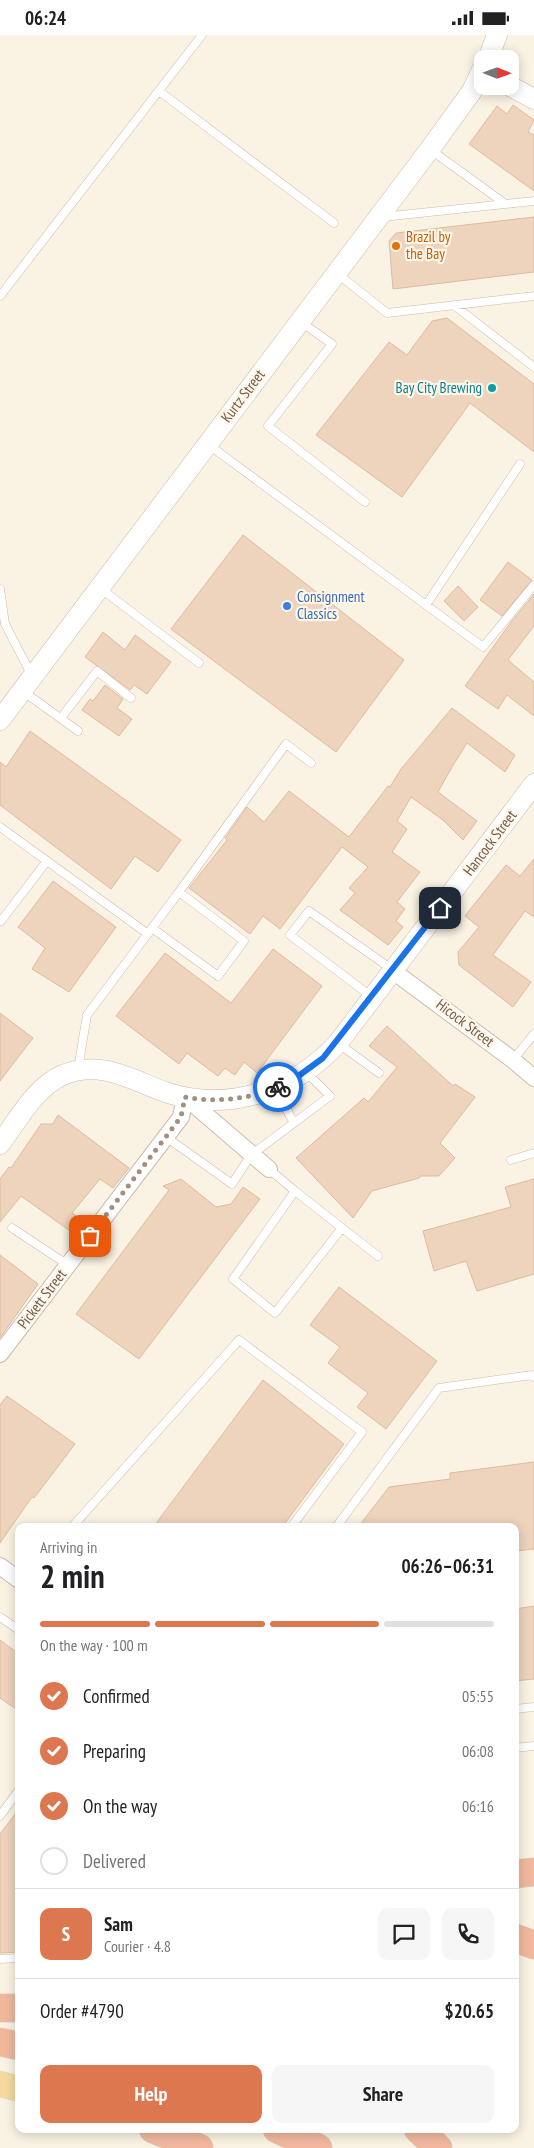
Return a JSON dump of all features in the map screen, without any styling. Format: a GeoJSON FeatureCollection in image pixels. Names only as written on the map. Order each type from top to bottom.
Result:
{"type":"FeatureCollection","features":[{"type":"Feature","properties":{"kind":"highway"},"geometry":{"type":"LineString","coordinates":[[519,1874],[534,1872]]}},
{"type":"Feature","properties":{"kind":"highway"},"geometry":{"type":"LineString","coordinates":[[519,1939],[534,1945]]}},
{"type":"Feature","properties":{"kind":"highway"},"geometry":{"type":"LineString","coordinates":[[0,2008],[15,2008]]}},
{"type":"Feature","properties":{"kind":"highway"},"geometry":{"type":"LineString","coordinates":[[0,2042],[15,2045]]}},
{"type":"Feature","properties":{"kind":"highway"},"geometry":{"type":"LineString","coordinates":[[146,2133],[174,2148]]}},
{"type":"Feature","properties":{"kind":"highway"},"geometry":{"type":"LineString","coordinates":[[163,2133],[199,2148]]}},
{"type":"Feature","properties":{"kind":"highway"},"geometry":{"type":"LineString","coordinates":[[286,2133],[318,2148]]}},
{"type":"Feature","properties":{"kind":"highway"},"geometry":{"type":"LineString","coordinates":[[422,2133],[438,2148]]}},
{"type":"Feature","properties":{"kind":"main road"},"geometry":{"type":"LineString","coordinates":[[0,2084],[15,2088]]}},
{"type":"Feature","properties":{"kind":"street"},"geometry":{"type":"LineString","coordinates":[[491,50],[497,35]]}},
{"type":"Feature","properties":{"kind":"street","name":"Kurtz Street"},"geometry":{"type":"LineString","coordinates":[[0,720],[430,149],[474,87]]}},
{"type":"Feature","properties":{"kind":"street"},"geometry":{"type":"LineString","coordinates":[[519,91],[534,99]]}},
{"type":"Feature","properties":{"kind":"street","name":"Hancock Street"},"geometry":{"type":"LineString","coordinates":[[0,1144],[46,1085],[64,1075],[78,1071],[92,1069],[114,1071],[185,1097],[202,1100],[226,1099],[275,1088],[306,1072],[338,1043],[534,784]]}},
{"type":"Feature","properties":{"kind":"street","name":"Hicock Street"},"geometry":{"type":"LineString","coordinates":[[393,971],[533,1075]]}},
{"type":"Feature","properties":{"kind":"street"},"geometry":{"type":"LineString","coordinates":[[185,1097],[269,1169]]}},
{"type":"Feature","properties":{"kind":"street","name":"Pickett Street"},"geometry":{"type":"LineString","coordinates":[[0,1354],[181,1117],[185,1097]]}},
{"type":"Feature","properties":{"kind":"street"},"geometry":{"type":"LineString","coordinates":[[0,1566],[15,1577]]}},
{"type":"Feature","properties":{"kind":"lane"},"geometry":{"type":"LineString","coordinates":[[0,295],[202,35]]}},
{"type":"Feature","properties":{"kind":"lane"},"geometry":{"type":"LineString","coordinates":[[159,91],[334,223]]}},
{"type":"Feature","properties":{"kind":"lane"},"geometry":{"type":"LineString","coordinates":[[430,149],[504,203]]}},
{"type":"Feature","properties":{"kind":"lane"},"geometry":{"type":"LineString","coordinates":[[377,217],[534,201]]}},
{"type":"Feature","properties":{"kind":"lane"},"geometry":{"type":"LineString","coordinates":[[336,273],[387,313],[534,296]]}},
{"type":"Feature","properties":{"kind":"lane"},"geometry":{"type":"LineString","coordinates":[[455,306],[534,367]]}},
{"type":"Feature","properties":{"kind":"lane"},"geometry":{"type":"LineString","coordinates":[[300,321],[332,345],[268,426],[366,502]]}},
{"type":"Feature","properties":{"kind":"lane"},"geometry":{"type":"LineString","coordinates":[[208,444],[482,647],[534,585]]}},
{"type":"Feature","properties":{"kind":"lane"},"geometry":{"type":"LineString","coordinates":[[426,605],[520,464]]}},
{"type":"Feature","properties":{"kind":"lane"},"geometry":{"type":"LineString","coordinates":[[100,587],[199,663]]}},
{"type":"Feature","properties":{"kind":"lane"},"geometry":{"type":"LineString","coordinates":[[0,589],[5,624],[27,684],[60,718],[78,731]]}},
{"type":"Feature","properties":{"kind":"lane"},"geometry":{"type":"LineString","coordinates":[[60,718],[97,671],[131,698]]}},
{"type":"Feature","properties":{"kind":"lane"},"geometry":{"type":"LineString","coordinates":[[78,1071],[87,1015],[286,744],[311,763]]}},
{"type":"Feature","properties":{"kind":"lane"},"geometry":{"type":"LineString","coordinates":[[0,827],[47,861],[218,976],[244,941],[178,892]]}},
{"type":"Feature","properties":{"kind":"lane"},"geometry":{"type":"LineString","coordinates":[[1,921],[47,861]]}},
{"type":"Feature","properties":{"kind":"lane"},"geometry":{"type":"LineString","coordinates":[[372,997],[290,935],[309,911],[393,971]]}},
{"type":"Feature","properties":{"kind":"lane"},"geometry":{"type":"LineString","coordinates":[[513,1060],[534,1034]]}},
{"type":"Feature","properties":{"kind":"lane"},"geometry":{"type":"LineString","coordinates":[[338,1043],[379,1073]]}},
{"type":"Feature","properties":{"kind":"lane"},"geometry":{"type":"LineString","coordinates":[[166,1137],[232,1184],[251,1155],[330,1096],[306,1072]]}},
{"type":"Feature","properties":{"kind":"lane"},"geometry":{"type":"LineString","coordinates":[[275,1088],[294,1123]]}},
{"type":"Feature","properties":{"kind":"lane"},"geometry":{"type":"LineString","coordinates":[[511,1160],[534,1153]]}},
{"type":"Feature","properties":{"kind":"lane"},"geometry":{"type":"LineString","coordinates":[[269,1169],[378,1256]]}},
{"type":"Feature","properties":{"kind":"lane"},"geometry":{"type":"LineString","coordinates":[[295,1191],[232,1279],[274,1313],[342,1228]]}},
{"type":"Feature","properties":{"kind":"lane"},"geometry":{"type":"LineString","coordinates":[[12,1228],[68,1265]]}},
{"type":"Feature","properties":{"kind":"lane"},"geometry":{"type":"LineString","coordinates":[[75,1523],[239,1339],[362,1432],[294,1523]]}},
{"type":"Feature","properties":{"kind":"lane"},"geometry":{"type":"LineString","coordinates":[[339,1523],[439,1388],[534,1377]]}},
{"type":"Feature","properties":{"kind":"lane"},"geometry":{"type":"LineString","coordinates":[[0,1617],[15,1627]]}},
{"type":"Feature","properties":{"kind":"lane"},"geometry":{"type":"LineString","coordinates":[[519,1709],[534,1707]]}},
{"type":"Feature","properties":{"kind":"lane"},"geometry":{"type":"LineString","coordinates":[[519,1748],[534,1746]]}},
{"type":"Feature","properties":{"kind":"lane"},"geometry":{"type":"LineString","coordinates":[[0,1816],[15,1796]]}},
{"type":"Feature","properties":{"kind":"lane"},"geometry":{"type":"LineString","coordinates":[[0,1959],[15,1958]]}},
{"type":"Feature","properties":{"kind":"building"},"geometry":{"type":"Polygon","coordinates":[[[513,105],[534,120],[528,132],[534,135],[534,191],[469,144],[497,106],[507,114],[513,105]]]}},
{"type":"Feature","properties":{"kind":"building"},"geometry":{"type":"Polygon","coordinates":[[[534,217],[534,272],[393,289],[389,241],[396,233],[534,217]]]}},
{"type":"Feature","properties":{"kind":"building"},"geometry":{"type":"Polygon","coordinates":[[[447,318],[534,384],[534,452],[470,403],[402,497],[316,435],[389,342],[407,355],[432,321],[447,318]]]}},
{"type":"Feature","properties":{"kind":"building"},"geometry":{"type":"Polygon","coordinates":[[[243,535],[404,660],[336,752],[171,629],[243,535]]]}},
{"type":"Feature","properties":{"kind":"building"},"geometry":{"type":"Polygon","coordinates":[[[508,562],[532,580],[502,616],[480,600],[508,562]]]}},
{"type":"Feature","properties":{"kind":"building"},"geometry":{"type":"Polygon","coordinates":[[[458,586],[478,607],[464,621],[444,601],[458,586]]]}},
{"type":"Feature","properties":{"kind":"building"},"geometry":{"type":"Polygon","coordinates":[[[534,594],[534,626],[508,660],[534,682],[534,716],[507,695],[498,709],[465,686],[511,622],[534,594]]]}},
{"type":"Feature","properties":{"kind":"building"},"geometry":{"type":"Polygon","coordinates":[[[103,632],[125,650],[135,635],[171,662],[147,694],[134,685],[130,690],[85,657],[103,632]]]}},
{"type":"Feature","properties":{"kind":"building"},"geometry":{"type":"Polygon","coordinates":[[[105,685],[123,699],[117,708],[132,719],[119,736],[82,710],[90,699],[93,701],[105,685]]]}},
{"type":"Feature","properties":{"kind":"building"},"geometry":{"type":"Polygon","coordinates":[[[452,708],[515,755],[505,772],[467,743],[452,767],[438,792],[477,821],[463,840],[443,820],[411,797],[397,821],[407,829],[392,852],[420,872],[397,902],[405,909],[396,921],[403,927],[388,945],[340,910],[355,893],[349,888],[368,867],[342,847],[280,929],[263,916],[250,934],[189,888],[227,840],[225,838],[247,807],[264,822],[289,791],[349,837],[388,786],[390,787],[401,769],[452,708]]]}},
{"type":"Feature","properties":{"kind":"building"},"geometry":{"type":"Polygon","coordinates":[[[30,731],[181,840],[158,872],[135,856],[111,889],[0,805],[0,762],[6,767],[30,731]]]}},
{"type":"Feature","properties":{"kind":"building"},"geometry":{"type":"Polygon","coordinates":[[[534,859],[534,917],[525,911],[493,955],[531,982],[513,1007],[459,965],[458,952],[479,927],[465,916],[506,865],[520,876],[534,859]]]}},
{"type":"Feature","properties":{"kind":"building"},"geometry":{"type":"Polygon","coordinates":[[[53,881],[116,927],[69,992],[32,969],[45,948],[18,927],[53,881]]]}},
{"type":"Feature","properties":{"kind":"building"},"geometry":{"type":"Polygon","coordinates":[[[273,949],[322,986],[257,1073],[244,1062],[235,1075],[225,1068],[218,1076],[187,1053],[179,1064],[116,1016],[165,953],[231,1003],[273,949]]]}},
{"type":"Feature","properties":{"kind":"building"},"geometry":{"type":"Polygon","coordinates":[[[0,1013],[33,1038],[0,1081],[0,1013]]]}},
{"type":"Feature","properties":{"kind":"building"},"geometry":{"type":"Polygon","coordinates":[[[387,1026],[453,1086],[455,1084],[475,1097],[440,1143],[455,1158],[439,1176],[421,1176],[372,1191],[353,1218],[296,1158],[364,1098],[368,1102],[397,1067],[369,1046],[387,1026]]]}},
{"type":"Feature","properties":{"kind":"building"},"geometry":{"type":"Polygon","coordinates":[[[58,1115],[129,1168],[113,1188],[100,1179],[72,1213],[83,1221],[73,1233],[21,1196],[0,1222],[0,1179],[9,1167],[11,1168],[41,1124],[53,1124],[58,1115]]]}},
{"type":"Feature","properties":{"kind":"building"},"geometry":{"type":"Polygon","coordinates":[[[181,1179],[216,1207],[231,1204],[243,1187],[260,1199],[139,1359],[76,1314],[169,1190],[163,1186],[181,1179]]]}},
{"type":"Feature","properties":{"kind":"building"},"geometry":{"type":"Polygon","coordinates":[[[534,1179],[534,1274],[477,1291],[466,1261],[434,1271],[423,1231],[511,1207],[505,1187],[534,1179]]]}},
{"type":"Feature","properties":{"kind":"building"},"geometry":{"type":"Polygon","coordinates":[[[0,1255],[38,1284],[0,1338],[0,1255]]]}},
{"type":"Feature","properties":{"kind":"building"},"geometry":{"type":"Polygon","coordinates":[[[339,1287],[437,1361],[386,1429],[357,1407],[368,1393],[328,1363],[340,1347],[310,1325],[339,1287]]]}},
{"type":"Feature","properties":{"kind":"building"},"geometry":{"type":"Polygon","coordinates":[[[263,1380],[344,1444],[285,1523],[156,1523],[263,1380]]]}},
{"type":"Feature","properties":{"kind":"building"},"geometry":{"type":"Polygon","coordinates":[[[7,1396],[75,1444],[34,1498],[32,1497],[0,1543],[0,1405],[7,1396]]]}},
{"type":"Feature","properties":{"kind":"building"},"geometry":{"type":"Polygon","coordinates":[[[534,1462],[534,1549],[519,1551],[519,1523],[361,1523],[389,1487],[450,1479],[450,1473],[534,1462]]]}},
{"type":"Feature","properties":{"kind":"building"},"geometry":{"type":"Polygon","coordinates":[[[534,1606],[534,1679],[519,1681],[519,1608],[534,1606]]]}},
{"type":"Feature","properties":{"kind":"building"},"geometry":{"type":"Polygon","coordinates":[[[0,1640],[15,1651],[15,1708],[0,1698],[0,1640]]]}},
{"type":"Feature","properties":{"kind":"building"},"geometry":{"type":"Polygon","coordinates":[[[15,1814],[15,1952],[0,1953],[0,1834],[15,1814]]]}},
{"type":"Feature","properties":{"kind":"way so far"},"geometry":{"type":"LineString","coordinates":[[90,1236],[181,1117],[185,1097],[219,1100],[256,1094],[278,1087]]}},
{"type":"Feature","properties":{"kind":"place","name":"Brazil by the Bay"},"geometry":{"type":"Point","coordinates":[396,246]}},
{"type":"Feature","properties":{"kind":"place","name":"Bay City Brewing"},"geometry":{"type":"Point","coordinates":[492,388]}},
{"type":"Feature","properties":{"kind":"place","name":"Consignment Classics"},"geometry":{"type":"Point","coordinates":[287,606]}},
{"type":"Feature","properties":{"kind":"route"},"geometry":{"type":"LineString","coordinates":[[278,1087],[306,1072],[338,1043],[440,908]]}}]}
